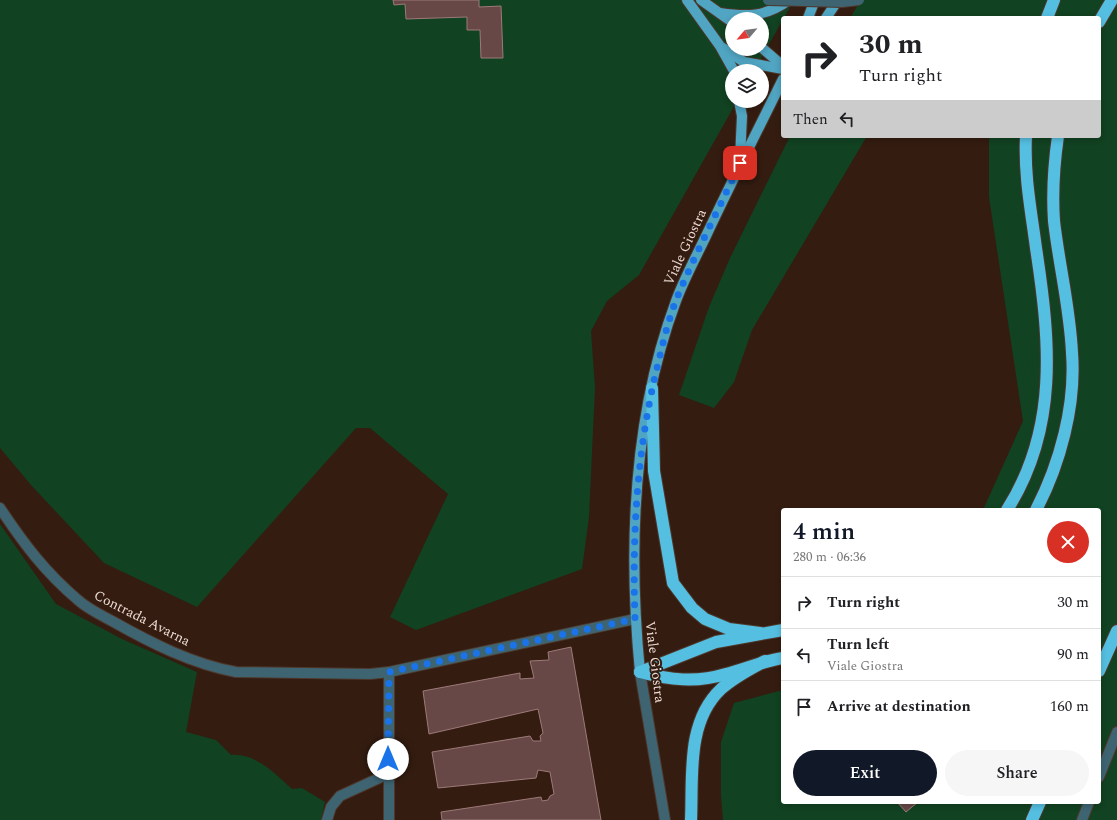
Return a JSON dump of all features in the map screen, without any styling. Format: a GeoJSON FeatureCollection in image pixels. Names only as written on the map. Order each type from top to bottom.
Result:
{"type":"FeatureCollection","features":[{"type":"Feature","properties":{"kind":"highway"},"geometry":{"type":"LineString","coordinates":[[1048,16],[1054,0]]}},
{"type":"Feature","properties":{"kind":"highway"},"geometry":{"type":"LineString","coordinates":[[1101,19],[1112,0]]}},
{"type":"Feature","properties":{"kind":"highway"},"geometry":{"type":"LineString","coordinates":[[1008,508],[1021,487],[1045,408],[1048,362],[1042,284],[1025,175],[1026,138]]}},
{"type":"Feature","properties":{"kind":"highway"},"geometry":{"type":"LineString","coordinates":[[1037,508],[1049,481],[1069,419],[1072,396],[1072,354],[1063,281],[1056,240],[1053,198],[1053,174],[1058,138]]}},
{"type":"Feature","properties":{"kind":"highway"},"geometry":{"type":"LineString","coordinates":[[652,388],[654,471],[673,583],[692,608],[705,619],[729,629],[760,633]]}},
{"type":"Feature","properties":{"kind":"highway"},"geometry":{"type":"LineString","coordinates":[[640,672],[716,642],[781,630]]}},
{"type":"Feature","properties":{"kind":"highway"},"geometry":{"type":"LineString","coordinates":[[1101,667],[1117,631]]}},
{"type":"Feature","properties":{"kind":"highway"},"geometry":{"type":"LineString","coordinates":[[640,672],[669,679],[699,680],[725,674],[765,661],[781,658]]}},
{"type":"Feature","properties":{"kind":"highway"},"geometry":{"type":"LineString","coordinates":[[692,820],[694,740],[700,721],[710,702],[721,690],[737,677],[765,661]]}},
{"type":"Feature","properties":{"kind":"highway"},"geometry":{"type":"LineString","coordinates":[[1032,820],[1039,804]]}},
{"type":"Feature","properties":{"kind":"main road"},"geometry":{"type":"LineString","coordinates":[[687,0],[720,46],[730,64]]}},
{"type":"Feature","properties":{"kind":"main road"},"geometry":{"type":"LineString","coordinates":[[701,0],[725,16]]}},
{"type":"Feature","properties":{"kind":"main road"},"geometry":{"type":"LineString","coordinates":[[720,12],[743,16],[756,15],[776,10],[789,0]]}},
{"type":"Feature","properties":{"kind":"main road"},"geometry":{"type":"LineString","coordinates":[[809,16],[814,0]]}},
{"type":"Feature","properties":{"kind":"main road"},"geometry":{"type":"LineString","coordinates":[[827,16],[838,0]]}},
{"type":"Feature","properties":{"kind":"main road"},"geometry":{"type":"LineString","coordinates":[[720,46],[744,62],[781,69]]}},
{"type":"Feature","properties":{"kind":"main road"},"geometry":{"type":"LineString","coordinates":[[769,54],[781,64]]}},
{"type":"Feature","properties":{"kind":"main road","name":"Viale Giostra"},"geometry":{"type":"LineString","coordinates":[[640,672],[633,575],[635,511],[643,432],[652,388],[676,301],[740,163],[781,83]]}},
{"type":"Feature","properties":{"kind":"main road"},"geometry":{"type":"LineString","coordinates":[[740,108],[742,116],[740,163]]}},
{"type":"Feature","properties":{"kind":"street"},"geometry":{"type":"LineString","coordinates":[[768,0],[842,2],[860,0]]}},
{"type":"Feature","properties":{"kind":"street","name":"Contrada Avarna"},"geometry":{"type":"LineString","coordinates":[[0,508],[28,550],[50,574],[80,602],[163,647],[218,669],[236,672],[370,674],[389,672],[635,619]]}},
{"type":"Feature","properties":{"kind":"street"},"geometry":{"type":"LineString","coordinates":[[389,672],[388,774],[390,820]]}},
{"type":"Feature","properties":{"kind":"street","name":"Viale Giostra"},"geometry":{"type":"LineString","coordinates":[[640,672],[665,820]]}},
{"type":"Feature","properties":{"kind":"street"},"geometry":{"type":"LineString","coordinates":[[1101,772],[1117,732]]}},
{"type":"Feature","properties":{"kind":"street"},"geometry":{"type":"LineString","coordinates":[[327,820],[331,807],[340,796],[388,774]]}},
{"type":"Feature","properties":{"kind":"street"},"geometry":{"type":"LineString","coordinates":[[1082,820],[1088,804]]}},
{"type":"Feature","properties":{"kind":"green space"},"geometry":{"type":"Polygon","coordinates":[[[0,0],[794,0],[785,16],[781,16],[781,23],[769,44],[769,12],[725,12],[725,56],[762,56],[758,64],[725,64],[725,108],[733,108],[639,275],[607,301],[591,331],[595,388],[589,517],[582,569],[416,630],[390,617],[448,494],[370,428],[356,428],[197,607],[104,563],[31,485],[0,448],[0,0]]]}},
{"type":"Feature","properties":{"kind":"green space"},"geometry":{"type":"Polygon","coordinates":[[[861,0],[1117,0],[1117,820],[723,820],[721,796],[721,742],[734,703],[781,691],[781,804],[1101,804],[1101,508],[984,508],[1023,421],[989,197],[989,138],[1101,138],[1101,16],[851,16],[861,0]]]}},
{"type":"Feature","properties":{"kind":"green space"},"geometry":{"type":"Polygon","coordinates":[[[789,138],[866,138],[752,330],[734,382],[714,408],[679,395],[709,307],[730,258],[789,138]]]}},
{"type":"Feature","properties":{"kind":"green space"},"geometry":{"type":"Polygon","coordinates":[[[0,524],[56,604],[122,639],[197,672],[186,732],[216,740],[231,755],[249,757],[257,761],[264,765],[292,789],[302,788],[325,802],[321,820],[0,820],[0,524]]]}},
{"type":"Feature","properties":{"kind":"building"},"geometry":{"type":"Polygon","coordinates":[[[393,0],[479,0],[479,7],[501,6],[503,58],[481,58],[480,30],[467,30],[467,17],[406,19],[405,4],[394,5],[393,0]]]}},
{"type":"Feature","properties":{"kind":"building"},"geometry":{"type":"Polygon","coordinates":[[[571,647],[601,820],[442,820],[441,812],[541,797],[542,801],[548,800],[550,796],[554,794],[550,772],[538,770],[536,778],[438,788],[432,752],[530,736],[533,741],[541,741],[540,736],[543,733],[538,709],[429,734],[423,691],[520,673],[520,679],[534,678],[530,661],[549,660],[548,652],[571,647]]]}},
{"type":"Feature","properties":{"kind":"building"},"geometry":{"type":"Polygon","coordinates":[[[899,804],[916,804],[906,812],[899,804]]]}},
{"type":"Feature","properties":{"kind":"route"},"geometry":{"type":"LineString","coordinates":[[388,759],[389,672],[635,619],[633,575],[637,479],[643,432],[662,344],[676,301],[740,163]]}}]}
